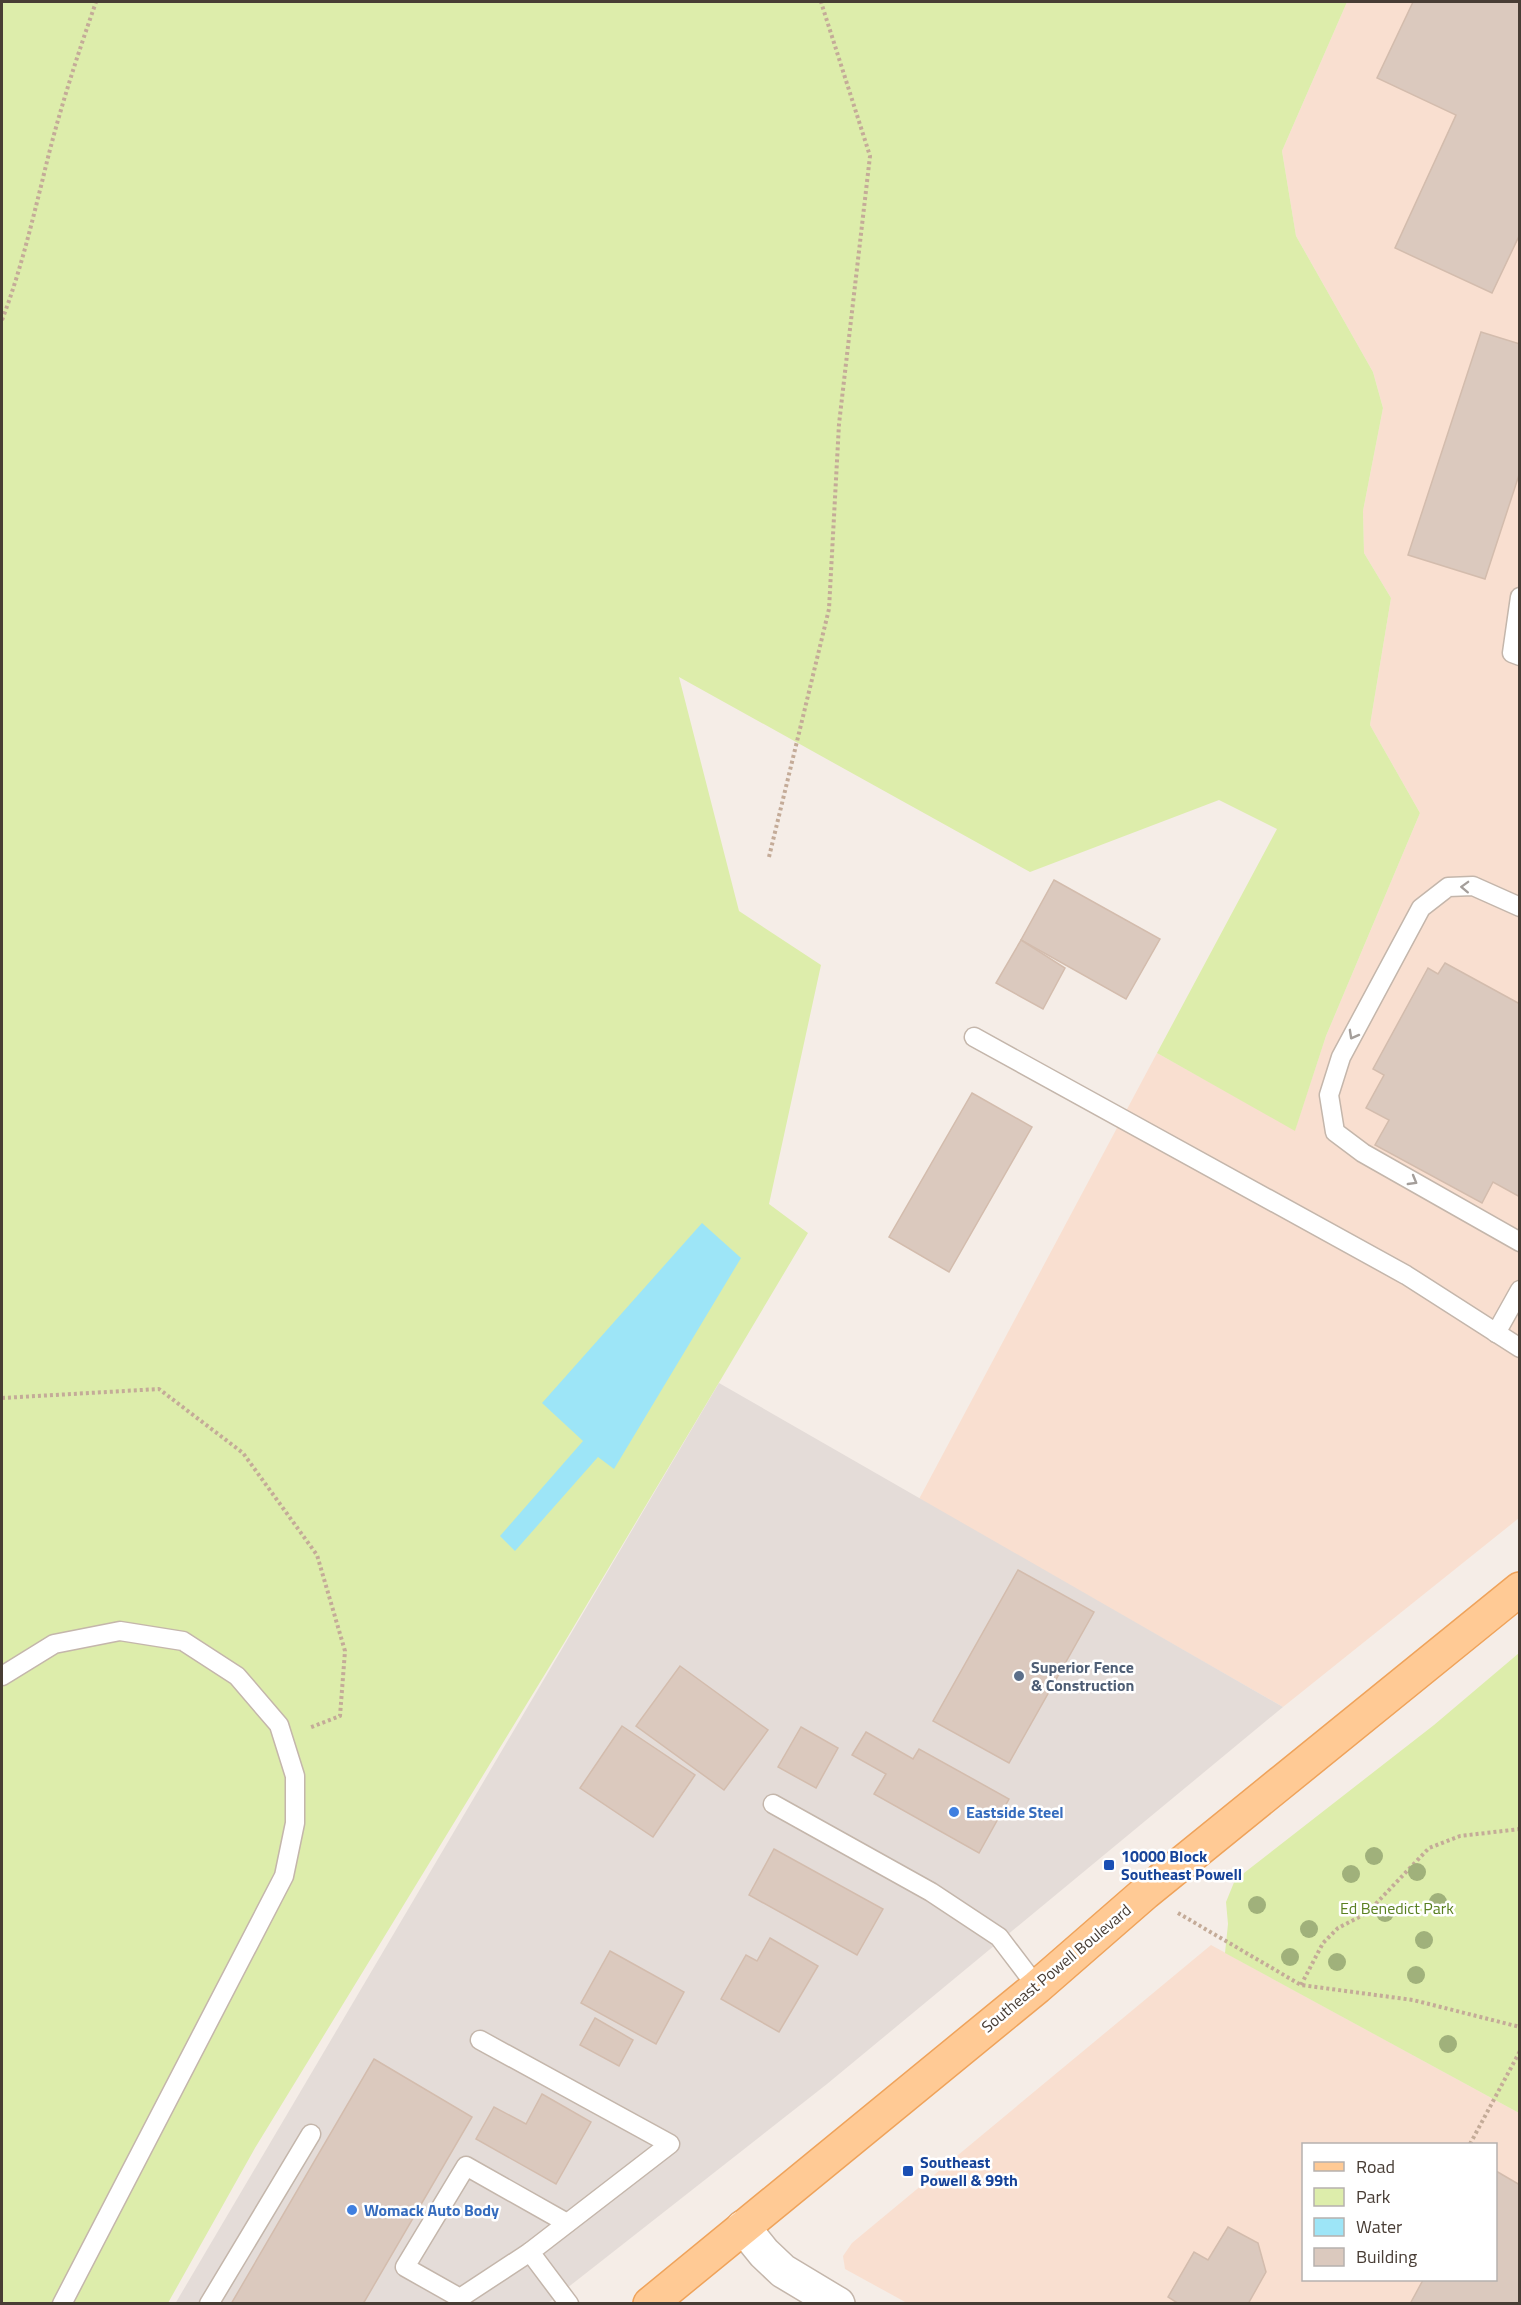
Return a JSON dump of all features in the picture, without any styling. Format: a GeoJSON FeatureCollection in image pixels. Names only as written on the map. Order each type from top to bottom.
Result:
{"type":"FeatureCollection","features":[{"type":"Feature","properties":{"kind":"main road","name":"Southeast Powell Boulevard"},"geometry":{"type":"LineString","coordinates":[[650,2304],[1037,1987],[1144,1893],[1520,1589]]}},
{"type":"Feature","properties":{"kind":"street"},"geometry":{"type":"LineString","coordinates":[[743,2227],[764,2253],[783,2271],[838,2304]]}},
{"type":"Feature","properties":{"kind":"lane"},"geometry":{"type":"LineString","coordinates":[[1520,597],[1512,653],[1520,657]]}},
{"type":"Feature","properties":{"kind":"lane"},"geometry":{"type":"LineString","coordinates":[[1520,907],[1473,886],[1448,887],[1421,908],[1341,1057],[1329,1095],[1335,1132],[1363,1153],[1520,1242]]}},
{"type":"Feature","properties":{"kind":"lane"},"geometry":{"type":"LineString","coordinates":[[974,1037],[1406,1275],[1520,1348]]}},
{"type":"Feature","properties":{"kind":"lane"},"geometry":{"type":"LineString","coordinates":[[1496,1333],[1520,1290]]}},
{"type":"Feature","properties":{"kind":"lane"},"geometry":{"type":"LineString","coordinates":[[2,1676],[54,1644],[120,1631],[183,1641],[237,1676],[279,1725],[295,1776],[295,1823],[284,1876],[62,2304]]}},
{"type":"Feature","properties":{"kind":"lane"},"geometry":{"type":"LineString","coordinates":[[772,1804],[931,1892],[999,1936],[1037,1987]]}},
{"type":"Feature","properties":{"kind":"lane"},"geometry":{"type":"LineString","coordinates":[[480,2040],[670,2144],[530,2252],[460,2298],[405,2267],[466,2166],[567,2223]]}},
{"type":"Feature","properties":{"kind":"lane"},"geometry":{"type":"LineString","coordinates":[[209,2304],[311,2134]]}},
{"type":"Feature","properties":{"kind":"lane"},"geometry":{"type":"LineString","coordinates":[[530,2252],[569,2304]]}},
{"type":"Feature","properties":{"kind":"path"},"geometry":{"type":"LineString","coordinates":[[2,320],[28,243],[63,103],[96,2]]}},
{"type":"Feature","properties":{"kind":"path"},"geometry":{"type":"LineString","coordinates":[[769,857],[830,609],[839,424],[870,156],[821,2]]}},
{"type":"Feature","properties":{"kind":"path"},"geometry":{"type":"LineString","coordinates":[[2,1398],[159,1389],[243,1453],[317,1555],[345,1651],[340,1716],[284,1738]]}},
{"type":"Feature","properties":{"kind":"path"},"geometry":{"type":"LineString","coordinates":[[1301,1985],[1323,1943],[1338,1928],[1367,1913],[1429,1848],[1460,1836],[1520,1829]]}},
{"type":"Feature","properties":{"kind":"path"},"geometry":{"type":"LineString","coordinates":[[1144,1893],[1301,1985],[1413,2000],[1520,2027]]}},
{"type":"Feature","properties":{"kind":"path"},"geometry":{"type":"LineString","coordinates":[[1471,2143],[1520,2051]]}},
{"type":"Feature","properties":{"kind":"shaded area"},"geometry":{"type":"Polygon","coordinates":[[[1347,2],[1519,2],[1519,1518],[1283,1707],[919,1499],[1157,1053],[1295,1130],[1326,1036],[1420,813],[1370,725],[1391,598],[1364,553],[1363,511],[1383,408],[1373,372],[1296,236],[1282,151],[1347,2]]]}},
{"type":"Feature","properties":{"kind":"shaded area"},"geometry":{"type":"Polygon","coordinates":[[[719,1383],[1283,1707],[827,2084],[548,2303],[175,2304],[719,1383]]]}},
{"type":"Feature","properties":{"kind":"shaded area"},"geometry":{"type":"Polygon","coordinates":[[[1211,1945],[1519,2113],[1519,2303],[907,2303],[845,2269],[843,2256],[852,2243],[1211,1945]]]}},
{"type":"Feature","properties":{"kind":"green space"},"geometry":{"type":"Polygon","coordinates":[[[2,2],[1347,2],[1282,151],[1296,236],[1373,372],[1383,408],[1363,511],[1364,553],[1391,598],[1370,725],[1420,813],[1326,1036],[1295,1131],[1157,1053],[1277,829],[1219,800],[1030,872],[679,677],[739,911],[821,965],[769,1204],[808,1233],[564,1643],[255,2148],[168,2303],[2,2304],[2,2]]]}},
{"type":"Feature","properties":{"kind":"green space","name":"Ed Benedict Park"},"geometry":{"type":"Polygon","coordinates":[[[1519,1653],[1519,2113],[1225,1953],[1228,1924],[1226,1902],[1235,1880],[1434,1725],[1519,1653]]]}},
{"type":"Feature","properties":{"kind":"water"},"geometry":{"type":"Polygon","coordinates":[[[702,1223],[741,1258],[614,1469],[598,1457],[515,1551],[500,1536],[583,1441],[542,1403],[702,1223]]]}},
{"type":"Feature","properties":{"kind":"building"},"geometry":{"type":"Polygon","coordinates":[[[1413,2],[1520,2],[1520,234],[1492,293],[1395,248],[1456,115],[1377,78],[1413,2]]]}},
{"type":"Feature","properties":{"kind":"building"},"geometry":{"type":"Polygon","coordinates":[[[1481,332],[1520,344],[1520,472],[1485,579],[1408,555],[1481,332]]]}},
{"type":"Feature","properties":{"kind":"building"},"geometry":{"type":"Polygon","coordinates":[[[1054,880],[1160,939],[1126,999],[1021,940],[1054,880]]]}},
{"type":"Feature","properties":{"kind":"building"},"geometry":{"type":"Polygon","coordinates":[[[1021,940],[1065,968],[1043,1009],[996,983],[1021,940]]]}},
{"type":"Feature","properties":{"kind":"building"},"geometry":{"type":"Polygon","coordinates":[[[1445,963],[1520,1004],[1520,1197],[1493,1182],[1482,1203],[1375,1145],[1389,1120],[1366,1108],[1384,1075],[1373,1069],[1428,968],[1438,974],[1445,963]]]}},
{"type":"Feature","properties":{"kind":"building"},"geometry":{"type":"Polygon","coordinates":[[[972,1093],[1032,1127],[949,1272],[889,1237],[972,1093]]]}},
{"type":"Feature","properties":{"kind":"building"},"geometry":{"type":"Polygon","coordinates":[[[1018,1570],[1094,1612],[1009,1763],[933,1721],[1018,1570]]]}},
{"type":"Feature","properties":{"kind":"building"},"geometry":{"type":"Polygon","coordinates":[[[680,1666],[768,1730],[724,1790],[636,1726],[680,1666]]]}},
{"type":"Feature","properties":{"kind":"building"},"geometry":{"type":"Polygon","coordinates":[[[622,1726],[695,1775],[653,1837],[580,1788],[622,1726]]]}},
{"type":"Feature","properties":{"kind":"building"},"geometry":{"type":"Polygon","coordinates":[[[801,1727],[838,1748],[816,1788],[778,1767],[801,1727]]]}},
{"type":"Feature","properties":{"kind":"building"},"geometry":{"type":"Polygon","coordinates":[[[866,1732],[913,1759],[919,1749],[1009,1799],[979,1853],[874,1794],[886,1774],[852,1755],[866,1732]]]}},
{"type":"Feature","properties":{"kind":"building"},"geometry":{"type":"Polygon","coordinates":[[[774,1849],[883,1909],[857,1955],[749,1895],[774,1849]]]}},
{"type":"Feature","properties":{"kind":"building"},"geometry":{"type":"Polygon","coordinates":[[[770,1938],[818,1966],[779,2032],[721,1999],[746,1955],[757,1961],[770,1938]]]}},
{"type":"Feature","properties":{"kind":"building"},"geometry":{"type":"Polygon","coordinates":[[[610,1951],[684,1992],[656,2044],[581,2003],[610,1951]]]}},
{"type":"Feature","properties":{"kind":"building"},"geometry":{"type":"Polygon","coordinates":[[[595,2018],[633,2040],[619,2066],[580,2045],[595,2018]]]}},
{"type":"Feature","properties":{"kind":"building","name":"Womack Auto Body"},"geometry":{"type":"Polygon","coordinates":[[[374,2059],[472,2117],[363,2304],[231,2304],[374,2059]]]}},
{"type":"Feature","properties":{"kind":"building"},"geometry":{"type":"Polygon","coordinates":[[[542,2094],[591,2122],[556,2184],[476,2139],[494,2107],[526,2124],[542,2094]]]}},
{"type":"Feature","properties":{"kind":"building"},"geometry":{"type":"Polygon","coordinates":[[[1497,2172],[1520,2185],[1520,2304],[1410,2304],[1422,2281],[1497,2281],[1497,2172]]]}},
{"type":"Feature","properties":{"kind":"building"},"geometry":{"type":"Polygon","coordinates":[[[1228,2227],[1258,2243],[1266,2272],[1248,2304],[1179,2304],[1168,2297],[1194,2252],[1208,2260],[1228,2227]]]}},
{"type":"Feature","properties":{"kind":"place","name":"Superior Fence & Construction"},"geometry":{"type":"Point","coordinates":[1019,1676]}},
{"type":"Feature","properties":{"kind":"place","name":"Eastside Steel"},"geometry":{"type":"Point","coordinates":[954,1812]}},
{"type":"Feature","properties":{"kind":"place","name":"10000 Block Southeast Powell"},"geometry":{"type":"Point","coordinates":[1109,1865]}},
{"type":"Feature","properties":{"kind":"place","name":"Southeast Powell & 99th"},"geometry":{"type":"Point","coordinates":[908,2171]}},
{"type":"Feature","properties":{"kind":"place","name":"Womack Auto Body"},"geometry":{"type":"Point","coordinates":[352,2210]}}]}
